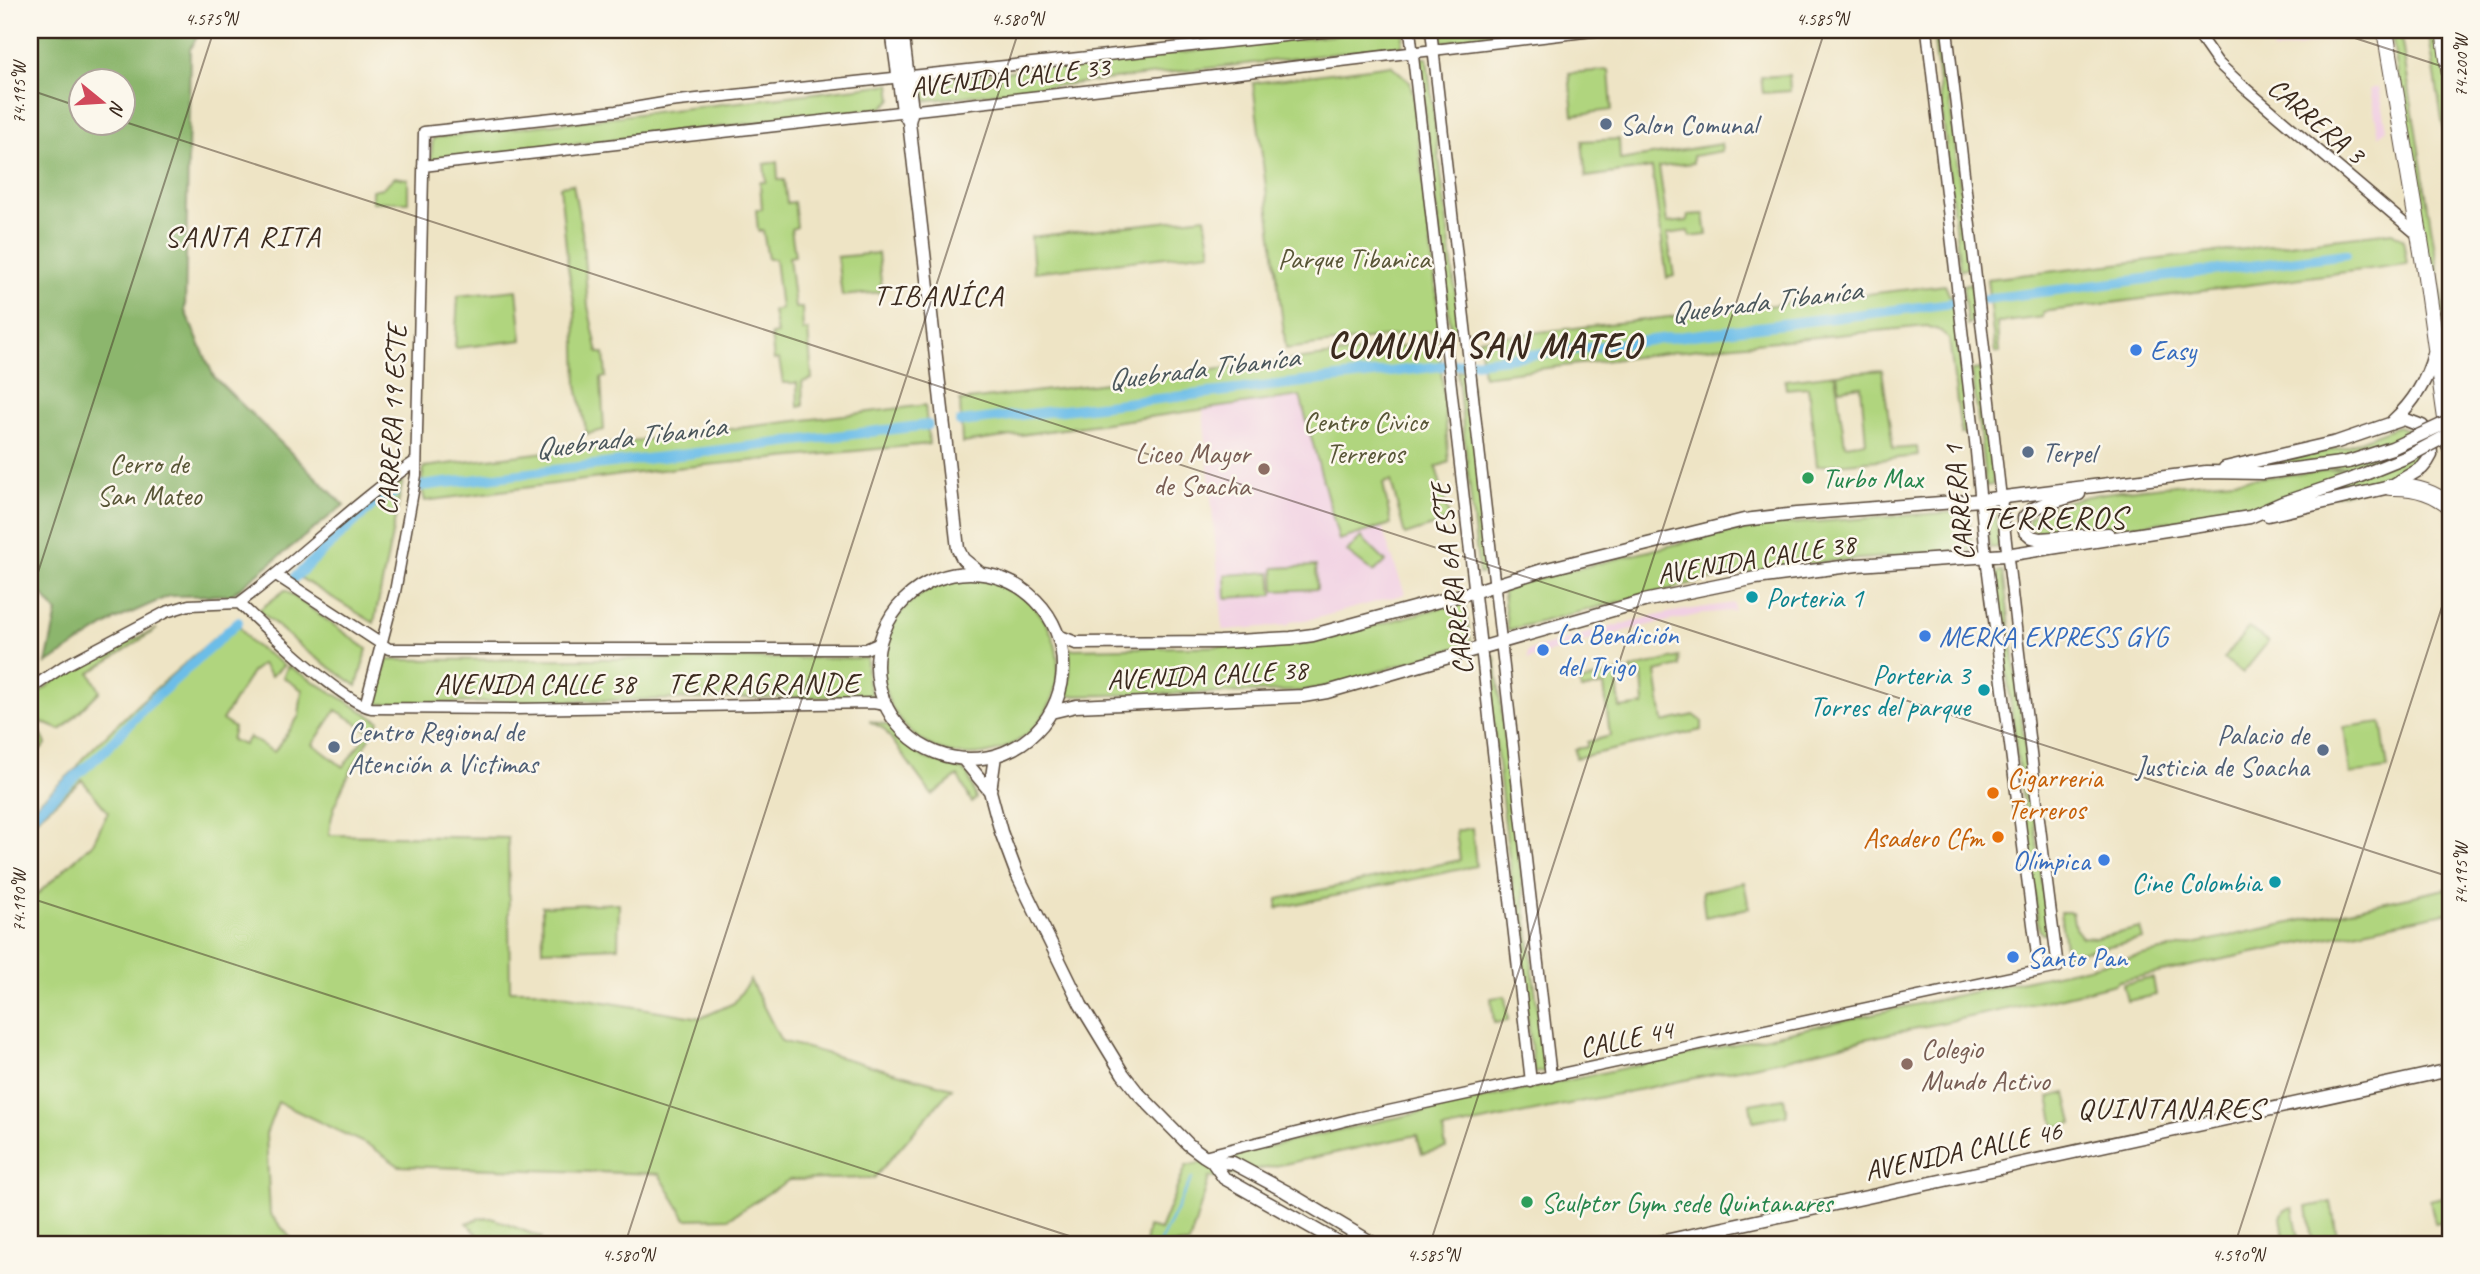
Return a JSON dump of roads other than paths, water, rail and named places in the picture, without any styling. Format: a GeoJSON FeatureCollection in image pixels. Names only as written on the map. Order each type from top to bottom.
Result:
{"type":"FeatureCollection","features":[{"type":"Feature","properties":{"kind":"highway"},"geometry":{"type":"LineString","coordinates":[[2385,30],[2450,447]]}},
{"type":"Feature","properties":{"kind":"highway"},"geometry":{"type":"LineString","coordinates":[[2445,33],[2450,74]]}},
{"type":"Feature","properties":{"kind":"highway"},"geometry":{"type":"LineString","coordinates":[[2390,487],[2402,486],[2427,491],[2450,506]]}},
{"type":"Feature","properties":{"kind":"main road"},"geometry":{"type":"LineString","coordinates":[[892,30],[908,114],[958,549],[955,560],[942,578]]}},
{"type":"Feature","properties":{"kind":"main road"},"geometry":{"type":"LineString","coordinates":[[902,30],[903,77]]}},
{"type":"Feature","properties":{"kind":"main road"},"geometry":{"type":"LineString","coordinates":[[2391,423],[2407,408],[2424,384],[2435,351]]}},
{"type":"Feature","properties":{"kind":"main road"},"geometry":{"type":"LineString","coordinates":[[2206,472],[2337,442],[2404,419],[2417,423],[2426,430],[2432,444],[2431,455],[2422,468],[2390,487],[2290,512],[2250,517]]}},
{"type":"Feature","properties":{"kind":"main road","name":"AVENIDA CALLE 38"},"geometry":{"type":"LineString","coordinates":[[1058,636],[1076,643],[1220,642],[1313,635],[1543,570],[1744,520],[1981,500],[2206,472],[2282,472],[2348,462],[2392,448],[2450,421]]}},
{"type":"Feature","properties":{"kind":"main road","name":"AVENIDA CALLE 38"},"geometry":{"type":"LineString","coordinates":[[1051,712],[1076,706],[1303,696],[1327,692],[1644,601],[1756,578],[1857,565],[2006,555],[2250,517],[2407,457],[2450,435]]}},
{"type":"Feature","properties":{"kind":"main road"},"geometry":{"type":"LineString","coordinates":[[2111,484],[2031,510],[2024,518],[2025,531],[2040,539],[2089,534],[2150,533]]}},
{"type":"Feature","properties":{"kind":"main road"},"geometry":{"type":"LineString","coordinates":[[958,549],[971,568],[981,574]]}},
{"type":"Feature","properties":{"kind":"main road"},"geometry":{"type":"LineString","coordinates":[[955,574],[981,574],[1001,578],[1028,594],[1049,617],[1058,636],[1063,671],[1051,712],[1027,740],[995,756],[964,760],[944,756],[917,743],[901,730],[885,705],[877,674],[880,643],[893,615],[903,602],[927,583],[955,574]]}},
{"type":"Feature","properties":{"kind":"main road"},"geometry":{"type":"LineString","coordinates":[[995,756],[990,791],[1016,872],[1081,1005],[1123,1074],[1137,1092],[1188,1144],[1208,1158],[1224,1178],[1341,1244]]}},
{"type":"Feature","properties":{"kind":"main road"},"geometry":{"type":"LineString","coordinates":[[964,760],[990,791]]}},
{"type":"Feature","properties":{"kind":"main road","name":"AVENIDA CALLE 46"},"geometry":{"type":"LineString","coordinates":[[1651,1244],[2450,1070]]}},
{"type":"Feature","properties":{"kind":"main road"},"geometry":{"type":"LineString","coordinates":[[1208,1158],[1233,1163],[1374,1244]]}},
{"type":"Feature","properties":{"kind":"street","name":"AVENIDA CALLE 33"},"geometry":{"type":"LineString","coordinates":[[424,132],[616,111],[669,102],[1340,30]]}},
{"type":"Feature","properties":{"kind":"street","name":"CARRERA 6A ESTE"},"geometry":{"type":"LineString","coordinates":[[1410,30],[1531,1082]]}},
{"type":"Feature","properties":{"kind":"street","name":"CARRERA 6A ESTE"},"geometry":{"type":"LineString","coordinates":[[1431,30],[1551,1077]]}},
{"type":"Feature","properties":{"kind":"street","name":"AVENIDA CALLE 33"},"geometry":{"type":"LineString","coordinates":[[423,166],[908,114],[1601,30]]}},
{"type":"Feature","properties":{"kind":"street","name":"CARRERA 1"},"geometry":{"type":"LineString","coordinates":[[1927,30],[1986,557],[2039,971]]}},
{"type":"Feature","properties":{"kind":"street","name":"CARRERA 1"},"geometry":{"type":"LineString","coordinates":[[1947,30],[2006,555],[2059,967]]}},
{"type":"Feature","properties":{"kind":"street","name":"CARRERA 3"},"geometry":{"type":"LineString","coordinates":[[2195,30],[2218,63],[2246,89],[2419,236]]}},
{"type":"Feature","properties":{"kind":"street","name":"CARRERA 19 ESTE"},"geometry":{"type":"LineString","coordinates":[[365,706],[382,646],[407,535],[416,461],[424,132]]}},
{"type":"Feature","properties":{"kind":"street"},"geometry":{"type":"LineString","coordinates":[[1963,342],[1970,330],[1977,330],[1983,338]]}},
{"type":"Feature","properties":{"kind":"street"},"geometry":{"type":"LineString","coordinates":[[1964,355],[1973,365],[1985,361]]}},
{"type":"Feature","properties":{"kind":"street"},"geometry":{"type":"LineString","coordinates":[[30,689],[64,666],[166,612],[189,605],[239,603],[416,461]]}},
{"type":"Feature","properties":{"kind":"street","name":"AVENIDA CALLE 38"},"geometry":{"type":"LineString","coordinates":[[276,575],[382,646],[400,650],[866,649],[880,643]]}},
{"type":"Feature","properties":{"kind":"street","name":"AVENIDA CALLE 38"},"geometry":{"type":"LineString","coordinates":[[239,603],[288,648],[341,690],[365,706],[381,709],[885,705]]}},
{"type":"Feature","properties":{"kind":"street"},"geometry":{"type":"LineString","coordinates":[[2034,936],[2045,939],[2054,933]]}},
{"type":"Feature","properties":{"kind":"street","name":"CALLE 44"},"geometry":{"type":"LineString","coordinates":[[1208,1158],[1356,1118],[2059,967]]}},
{"type":"Feature","properties":{"kind":"waterway","name":"Quebrada Tibaníca"},"geometry":{"type":"LineString","coordinates":[[1985,299],[2346,254]]}},
{"type":"Feature","properties":{"kind":"waterway","name":"Quebrada Tibaníca"},"geometry":{"type":"LineString","coordinates":[[960,422],[1953,303]]}},
{"type":"Feature","properties":{"kind":"waterway","name":"Quebrada Tibaníca"},"geometry":{"type":"LineString","coordinates":[[421,486],[928,425]]}},
{"type":"Feature","properties":{"kind":"waterway","name":"Quebrada Tibaníca"},"geometry":{"type":"LineString","coordinates":[[294,578],[379,499],[394,493]]}},
{"type":"Feature","properties":{"kind":"waterway","name":"Quebrada Tibaníca"},"geometry":{"type":"LineString","coordinates":[[30,817],[104,751],[144,708],[238,622]]}},
{"type":"Feature","properties":{"kind":"waterway"},"geometry":{"type":"LineString","coordinates":[[1159,1244],[1192,1178]]}},
{"type":"Feature","properties":{"kind":"place","name":"Salon Comunal"},"geometry":{"type":"Point","coordinates":[1606,124]}},
{"type":"Feature","properties":{"kind":"place","name":"Easy"},"geometry":{"type":"Point","coordinates":[2136,350]}},
{"type":"Feature","properties":{"kind":"place","name":"Terpel"},"geometry":{"type":"Point","coordinates":[2028,452]}},
{"type":"Feature","properties":{"kind":"place","name":"Liceo Mayor de Soacha"},"geometry":{"type":"Point","coordinates":[1264,469]}},
{"type":"Feature","properties":{"kind":"place","name":"Turbo Max"},"geometry":{"type":"Point","coordinates":[1808,478]}},
{"type":"Feature","properties":{"kind":"place","name":"Porteria 1"},"geometry":{"type":"Point","coordinates":[1752,597]}},
{"type":"Feature","properties":{"kind":"place","name":"MERKA EXPRESS GYG"},"geometry":{"type":"Point","coordinates":[1925,636]}},
{"type":"Feature","properties":{"kind":"place","name":"La Bendición del Trigo"},"geometry":{"type":"Point","coordinates":[1543,650]}},
{"type":"Feature","properties":{"kind":"place","name":"Porteria 3 Torres del parque"},"geometry":{"type":"Point","coordinates":[1984,690]}},
{"type":"Feature","properties":{"kind":"place","name":"Centro Regional de Atención a Victimas"},"geometry":{"type":"Point","coordinates":[334,747]}},
{"type":"Feature","properties":{"kind":"place","name":"Palacio de Justicia de Soacha"},"geometry":{"type":"Point","coordinates":[2323,750]}},
{"type":"Feature","properties":{"kind":"place","name":"Cigarreria Terreros"},"geometry":{"type":"Point","coordinates":[1993,793]}},
{"type":"Feature","properties":{"kind":"place","name":"Asadero Cfm"},"geometry":{"type":"Point","coordinates":[1998,837]}},
{"type":"Feature","properties":{"kind":"place","name":"Olímpica"},"geometry":{"type":"Point","coordinates":[2104,860]}},
{"type":"Feature","properties":{"kind":"place","name":"Cine Colombia"},"geometry":{"type":"Point","coordinates":[2275,882]}},
{"type":"Feature","properties":{"kind":"place","name":"Santo Pan"},"geometry":{"type":"Point","coordinates":[2013,957]}},
{"type":"Feature","properties":{"kind":"place","name":"Colegio Mundo Activo"},"geometry":{"type":"Point","coordinates":[1907,1064]}},
{"type":"Feature","properties":{"kind":"place","name":"Sculptor Gym sede Quintanares"},"geometry":{"type":"Point","coordinates":[1527,1202]}},
{"type":"Feature","properties":{"kind":"district","name":"SANTA RITA"},"geometry":{"type":"Point","coordinates":[243,236]}},
{"type":"Feature","properties":{"kind":"district","name":"TIBANÍCA"},"geometry":{"type":"Point","coordinates":[939,295]}},
{"type":"Feature","properties":{"kind":"district","name":"COMUNA SAN MATEO"},"geometry":{"type":"Point","coordinates":[1485,345]}},
{"type":"Feature","properties":{"kind":"district","name":"TERREROS"},"geometry":{"type":"Point","coordinates":[2054,517]}},
{"type":"Feature","properties":{"kind":"district","name":"TERRAGRANDE"},"geometry":{"type":"Point","coordinates":[764,683]}},
{"type":"Feature","properties":{"kind":"district","name":"QUINTANARES"},"geometry":{"type":"Point","coordinates":[2171,1108]}},
{"type":"Feature","properties":{"kind":"park label","name":"Parque Tibanica"},"geometry":{"type":"Point","coordinates":[1354,258]}},
{"type":"Feature","properties":{"kind":"park label","name":"Centro Civico Terreros"},"geometry":{"type":"Point","coordinates":[1365,437]}},
{"type":"Feature","properties":{"kind":"park label","name":"Cerro de San Mateo"},"geometry":{"type":"Point","coordinates":[149,479]}}]}
